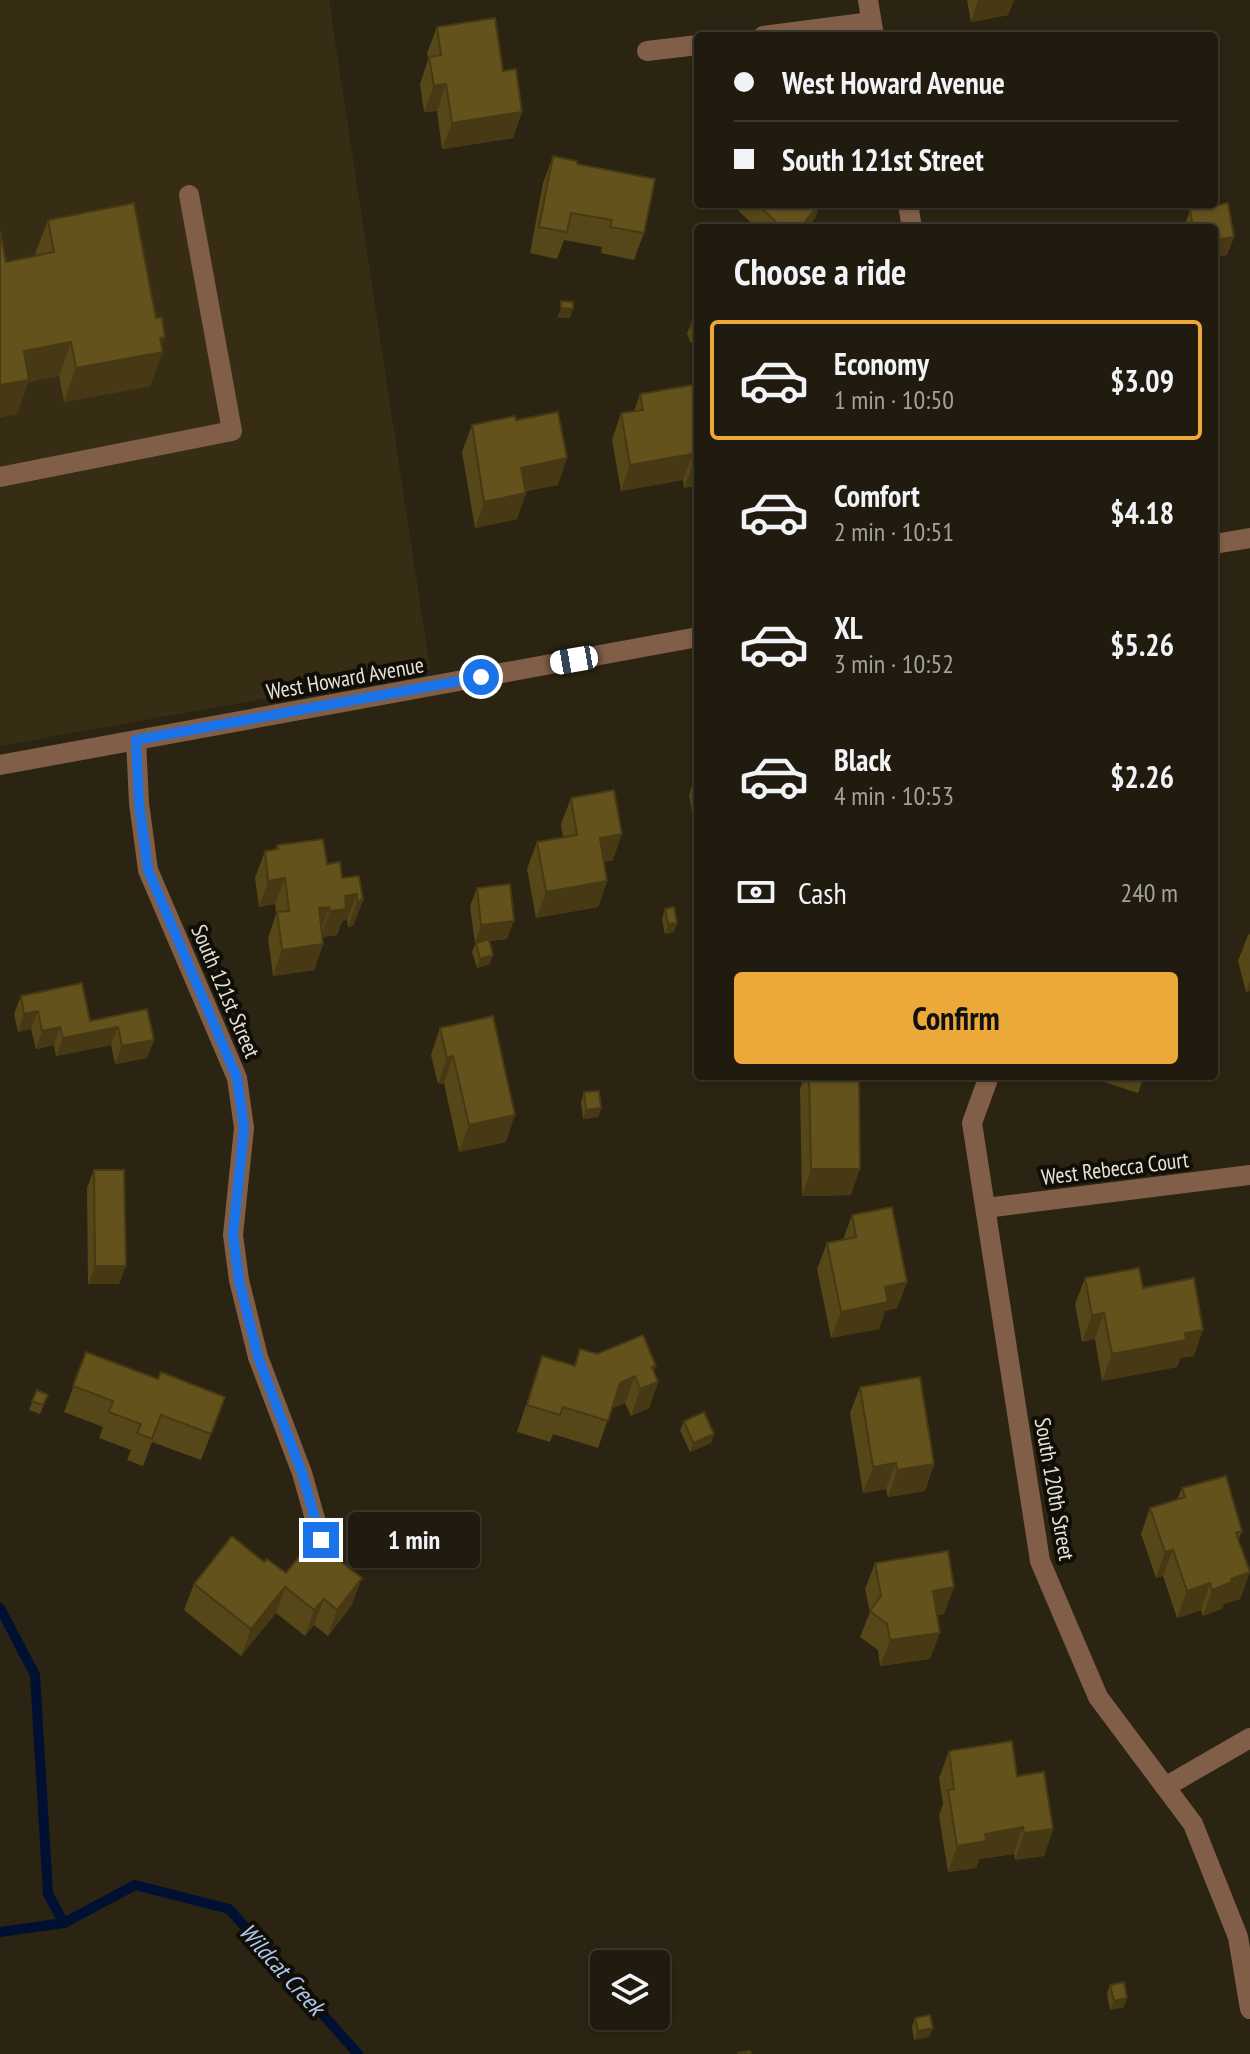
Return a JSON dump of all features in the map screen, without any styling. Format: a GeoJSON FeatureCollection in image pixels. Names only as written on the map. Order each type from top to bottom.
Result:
{"type":"FeatureCollection","features":[{"type":"Feature","properties":{"kind":"street"},"geometry":{"type":"LineString","coordinates":[[825,32],[872,29],[868,0]]}},
{"type":"Feature","properties":{"kind":"street"},"geometry":{"type":"LineString","coordinates":[[647,51],[694,45]]}},
{"type":"Feature","properties":{"kind":"street"},"geometry":{"type":"LineString","coordinates":[[0,477],[232,431],[189,195]]}},
{"type":"Feature","properties":{"kind":"street"},"geometry":{"type":"LineString","coordinates":[[1218,543],[1250,538]]}},
{"type":"Feature","properties":{"kind":"street","name":"West Howard Avenue"},"geometry":{"type":"LineString","coordinates":[[0,765],[694,638]]}},
{"type":"Feature","properties":{"kind":"street","name":"South 121st Street"},"geometry":{"type":"LineString","coordinates":[[136,740],[139,803],[148,870],[237,1078],[244,1128],[233,1235],[239,1280],[258,1357],[302,1473],[321,1540]]}},
{"type":"Feature","properties":{"kind":"street","name":"South 120th Street"},"geometry":{"type":"LineString","coordinates":[[988,1080],[972,1123],[1040,1561],[1098,1697],[1193,1824],[1238,1937],[1250,2009]]}},
{"type":"Feature","properties":{"kind":"street","name":"West Rebecca Court"},"geometry":{"type":"LineString","coordinates":[[986,1208],[1250,1175]]}},
{"type":"Feature","properties":{"kind":"street"},"geometry":{"type":"LineString","coordinates":[[1165,1787],[1250,1738]]}},
{"type":"Feature","properties":{"kind":"shaded area"},"geometry":{"type":"Polygon","coordinates":[[[0,0],[329,0],[430,669],[0,746],[0,0]]]}},
{"type":"Feature","properties":{"kind":"building"},"geometry":{"type":"Polygon","coordinates":[[[495,18],[503,71],[516,69],[522,112],[452,123],[446,84],[434,86],[429,57],[441,55],[437,27],[495,18]]]}},
{"type":"Feature","properties":{"kind":"building"},"geometry":{"type":"Polygon","coordinates":[[[553,156],[577,161],[577,164],[655,179],[644,233],[610,227],[612,220],[571,213],[567,232],[539,227],[553,156]]]}},
{"type":"Feature","properties":{"kind":"building"},"geometry":{"type":"Polygon","coordinates":[[[134,203],[156,318],[162,317],[165,337],[160,338],[163,352],[76,368],[71,342],[24,351],[29,380],[0,385],[0,231],[6,262],[54,252],[48,220],[134,203]]]}},
{"type":"Feature","properties":{"kind":"building"},"geometry":{"type":"Polygon","coordinates":[[[1228,203],[1234,237],[1218,239],[1218,224],[1192,224],[1190,210],[1218,208],[1218,205],[1228,203]]]}},
{"type":"Feature","properties":{"kind":"building"},"geometry":{"type":"Polygon","coordinates":[[[761,208],[816,208],[803,224],[774,224],[776,222],[761,208]]]}},
{"type":"Feature","properties":{"kind":"building"},"geometry":{"type":"Polygon","coordinates":[[[561,301],[573,302],[573,309],[561,308],[561,301]]]}},
{"type":"Feature","properties":{"kind":"building"},"geometry":{"type":"Polygon","coordinates":[[[694,385],[694,461],[693,454],[630,465],[621,413],[643,410],[640,394],[694,385]]]}},
{"type":"Feature","properties":{"kind":"building"},"geometry":{"type":"Polygon","coordinates":[[[558,412],[567,458],[521,468],[526,493],[484,502],[472,425],[515,416],[516,420],[558,412]]]}},
{"type":"Feature","properties":{"kind":"building"},"geometry":{"type":"Polygon","coordinates":[[[614,790],[622,834],[600,838],[607,881],[546,892],[537,842],[577,835],[571,798],[614,790]]]}},
{"type":"Feature","properties":{"kind":"building"},"geometry":{"type":"Polygon","coordinates":[[[323,839],[327,864],[340,862],[342,878],[359,876],[363,900],[357,901],[357,894],[345,896],[346,909],[330,911],[329,907],[319,908],[323,944],[282,950],[277,912],[289,911],[285,878],[268,881],[265,851],[278,849],[277,845],[323,839]]]}},
{"type":"Feature","properties":{"kind":"building"},"geometry":{"type":"Polygon","coordinates":[[[510,884],[514,921],[481,925],[477,888],[510,884]]]}},
{"type":"Feature","properties":{"kind":"building"},"geometry":{"type":"Polygon","coordinates":[[[674,907],[677,923],[668,924],[665,909],[674,907]]]}},
{"type":"Feature","properties":{"kind":"building"},"geometry":{"type":"Polygon","coordinates":[[[489,939],[493,955],[480,959],[476,943],[489,939]]]}},
{"type":"Feature","properties":{"kind":"building"},"geometry":{"type":"Polygon","coordinates":[[[82,983],[90,1021],[147,1009],[154,1040],[122,1046],[118,1027],[63,1038],[60,1027],[42,1031],[38,1011],[24,1014],[21,996],[82,983]]]}},
{"type":"Feature","properties":{"kind":"building"},"geometry":{"type":"Polygon","coordinates":[[[493,1016],[515,1115],[469,1125],[453,1056],[447,1058],[440,1028],[493,1016]]]}},
{"type":"Feature","properties":{"kind":"building"},"geometry":{"type":"Polygon","coordinates":[[[809,1080],[859,1080],[860,1169],[811,1169],[809,1080]]]}},
{"type":"Feature","properties":{"kind":"building"},"geometry":{"type":"Polygon","coordinates":[[[599,1091],[601,1108],[586,1110],[584,1092],[599,1091]]]}},
{"type":"Feature","properties":{"kind":"building"},"geometry":{"type":"Polygon","coordinates":[[[94,1170],[124,1170],[126,1266],[95,1266],[94,1170]]]}},
{"type":"Feature","properties":{"kind":"building"},"geometry":{"type":"Polygon","coordinates":[[[892,1207],[907,1282],[885,1287],[888,1302],[841,1312],[827,1243],[856,1237],[852,1215],[892,1207]]]}},
{"type":"Feature","properties":{"kind":"building"},"geometry":{"type":"Polygon","coordinates":[[[1139,1268],[1143,1288],[1194,1278],[1203,1330],[1185,1333],[1186,1340],[1112,1354],[1104,1313],[1092,1315],[1085,1278],[1139,1268]]]}},
{"type":"Feature","properties":{"kind":"building"},"geometry":{"type":"Polygon","coordinates":[[[643,1335],[656,1366],[652,1367],[658,1382],[640,1389],[635,1376],[620,1383],[608,1421],[563,1407],[560,1415],[527,1405],[542,1356],[575,1366],[580,1349],[597,1354],[643,1335]]]}},
{"type":"Feature","properties":{"kind":"building"},"geometry":{"type":"Polygon","coordinates":[[[86,1352],[158,1379],[161,1372],[225,1397],[211,1434],[161,1415],[152,1439],[137,1433],[141,1424],[109,1412],[113,1401],[73,1386],[86,1352]]]}},
{"type":"Feature","properties":{"kind":"building"},"geometry":{"type":"Polygon","coordinates":[[[920,1377],[934,1464],[897,1470],[896,1463],[873,1467],[860,1387],[920,1377]]]}},
{"type":"Feature","properties":{"kind":"building"},"geometry":{"type":"Polygon","coordinates":[[[37,1390],[48,1395],[43,1405],[32,1401],[37,1390]]]}},
{"type":"Feature","properties":{"kind":"building"},"geometry":{"type":"Polygon","coordinates":[[[704,1412],[714,1434],[693,1443],[684,1421],[704,1412]]]}},
{"type":"Feature","properties":{"kind":"building"},"geometry":{"type":"Polygon","coordinates":[[[1226,1476],[1242,1531],[1236,1533],[1250,1572],[1212,1590],[1210,1583],[1187,1591],[1173,1550],[1165,1552],[1150,1508],[1185,1497],[1182,1488],[1226,1476]]]}},
{"type":"Feature","properties":{"kind":"building"},"geometry":{"type":"Polygon","coordinates":[[[232,1536],[264,1562],[267,1559],[286,1573],[313,1540],[362,1578],[337,1610],[324,1599],[314,1610],[285,1587],[251,1629],[194,1584],[232,1536]]]}},
{"type":"Feature","properties":{"kind":"building"},"geometry":{"type":"Polygon","coordinates":[[[948,1551],[954,1587],[933,1591],[940,1633],[890,1640],[887,1624],[870,1611],[881,1596],[875,1563],[948,1551]]]}},
{"type":"Feature","properties":{"kind":"building"},"geometry":{"type":"Polygon","coordinates":[[[1012,1741],[1017,1776],[1044,1772],[1053,1829],[1024,1833],[1023,1827],[985,1834],[986,1841],[957,1846],[948,1790],[954,1789],[949,1751],[1012,1741]]]}},
{"type":"Feature","properties":{"kind":"building"},"geometry":{"type":"Polygon","coordinates":[[[1124,1982],[1127,1998],[1114,2001],[1110,1985],[1124,1982]]]}},
{"type":"Feature","properties":{"kind":"building"},"geometry":{"type":"Polygon","coordinates":[[[930,2015],[933,2028],[918,2031],[915,2018],[930,2015]]]}},
{"type":"Feature","properties":{"kind":"waterway"},"geometry":{"type":"LineString","coordinates":[[0,1608],[35,1675],[48,1894],[64,1923]]}},
{"type":"Feature","properties":{"kind":"waterway","name":"Wildcat Creek"},"geometry":{"type":"LineString","coordinates":[[0,1932],[64,1923],[135,1885],[229,1909],[358,2054]]}},
{"type":"Feature","properties":{"kind":"route"},"geometry":{"type":"LineString","coordinates":[[321,1540],[302,1473],[258,1357],[239,1280],[233,1235],[244,1128],[237,1078],[148,870],[139,803],[136,740],[481,677]]}}]}
